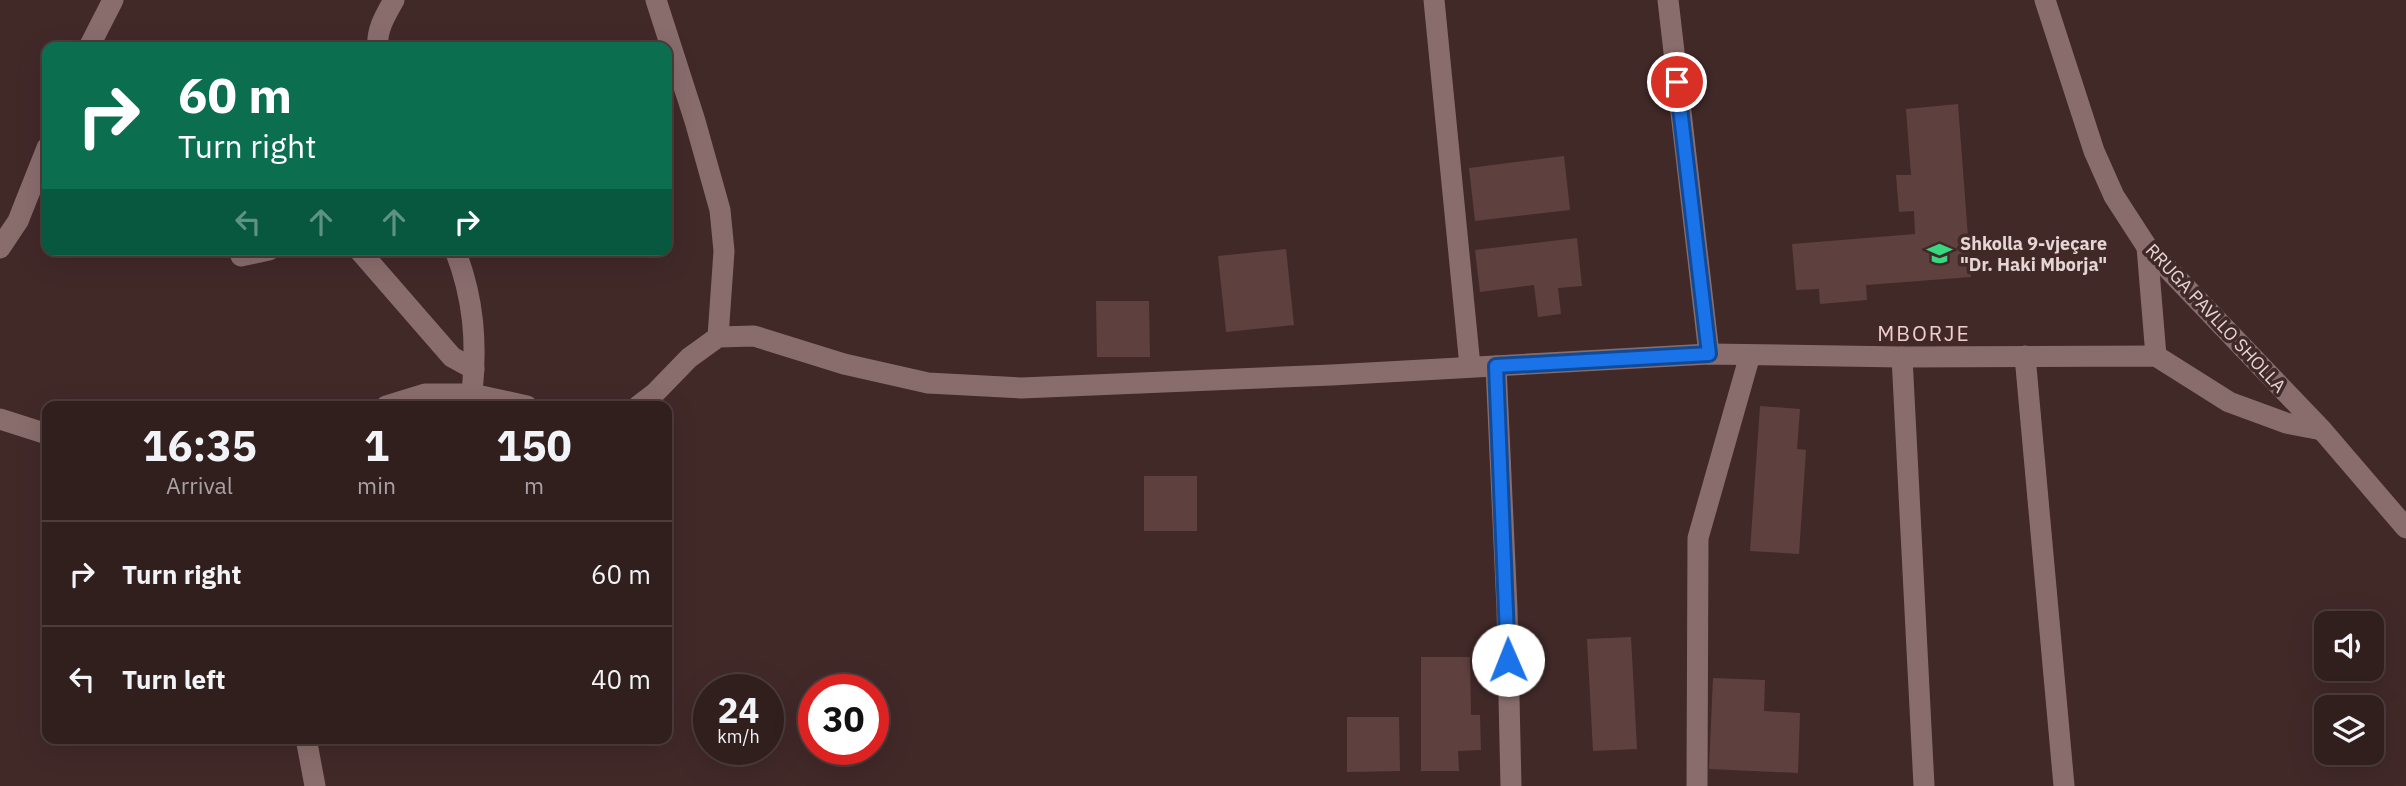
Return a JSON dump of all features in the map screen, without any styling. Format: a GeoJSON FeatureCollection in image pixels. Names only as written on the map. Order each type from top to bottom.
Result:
{"type":"FeatureCollection","features":[{"type":"Feature","properties":{"kind":"street"},"geometry":{"type":"LineString","coordinates":[[92,42],[113,0]]}},
{"type":"Feature","properties":{"kind":"street"},"geometry":{"type":"LineString","coordinates":[[379,42],[384,18],[394,0]]}},
{"type":"Feature","properties":{"kind":"street"},"geometry":{"type":"LineString","coordinates":[[656,0],[670,42]]}},
{"type":"Feature","properties":{"kind":"street"},"geometry":{"type":"LineString","coordinates":[[1434,0],[1470,366]]}},
{"type":"Feature","properties":{"kind":"street"},"geometry":{"type":"LineString","coordinates":[[1668,0],[1709,354]]}},
{"type":"Feature","properties":{"kind":"street","name":"RRUGA PAVLLO SHOLLA"},"geometry":{"type":"LineString","coordinates":[[2045,0],[2094,151],[2114,196],[2147,247],[2322,430],[2406,528]]}},
{"type":"Feature","properties":{"kind":"street"},"geometry":{"type":"LineString","coordinates":[[672,50],[720,209],[724,251],[718,337]]}},
{"type":"Feature","properties":{"kind":"street"},"geometry":{"type":"LineString","coordinates":[[0,248],[18,221],[42,161]]}},
{"type":"Feature","properties":{"kind":"street"},"geometry":{"type":"LineString","coordinates":[[2147,247],[2156,356]]}},
{"type":"Feature","properties":{"kind":"street"},"geometry":{"type":"LineString","coordinates":[[364,256],[452,357],[474,369]]}},
{"type":"Feature","properties":{"kind":"street"},"geometry":{"type":"LineString","coordinates":[[457,256],[473,310],[472,394]]}},
{"type":"Feature","properties":{"kind":"street"},"geometry":{"type":"LineString","coordinates":[[645,401],[689,358],[718,337],[754,336],[844,364],[928,383],[1021,388],[1709,354],[1902,357],[2156,356],[2229,402],[2286,423],[2322,430]]}},
{"type":"Feature","properties":{"kind":"street"},"geometry":{"type":"LineString","coordinates":[[1697,786],[1698,538],[1750,355]]}},
{"type":"Feature","properties":{"kind":"street"},"geometry":{"type":"LineString","coordinates":[[2025,356],[2064,786]]}},
{"type":"Feature","properties":{"kind":"street"},"geometry":{"type":"LineString","coordinates":[[1902,357],[1924,786]]}},
{"type":"Feature","properties":{"kind":"street"},"geometry":{"type":"LineString","coordinates":[[1496,366],[1507,609],[1511,786]]}},
{"type":"Feature","properties":{"kind":"street"},"geometry":{"type":"LineString","coordinates":[[402,401],[425,394],[472,394],[504,401]]}},
{"type":"Feature","properties":{"kind":"street"},"geometry":{"type":"LineString","coordinates":[[0,419],[42,432]]}},
{"type":"Feature","properties":{"kind":"street"},"geometry":{"type":"LineString","coordinates":[[307,744],[315,786]]}},
{"type":"Feature","properties":{"kind":"building"},"geometry":{"type":"Polygon","coordinates":[[[1958,104],[1971,277],[1866,285],[1867,300],[1820,304],[1819,289],[1796,290],[1792,244],[1915,234],[1914,211],[1899,212],[1896,175],[1911,175],[1906,109],[1958,104]]]}},
{"type":"Feature","properties":{"kind":"building"},"geometry":{"type":"Polygon","coordinates":[[[1564,156],[1570,210],[1475,221],[1469,168],[1564,156]]]}},
{"type":"Feature","properties":{"kind":"building"},"geometry":{"type":"Polygon","coordinates":[[[1577,238],[1582,286],[1558,288],[1561,314],[1538,317],[1534,285],[1480,292],[1475,250],[1577,238]]]}},
{"type":"Feature","properties":{"kind":"building"},"geometry":{"type":"Polygon","coordinates":[[[1286,249],[1294,325],[1226,332],[1218,256],[1286,249]]]}},
{"type":"Feature","properties":{"kind":"building"},"geometry":{"type":"Polygon","coordinates":[[[1096,301],[1149,301],[1150,357],[1097,357],[1096,301]]]}},
{"type":"Feature","properties":{"kind":"building"},"geometry":{"type":"Polygon","coordinates":[[[1760,406],[1800,409],[1797,449],[1806,450],[1799,554],[1750,551],[1760,406]]]}},
{"type":"Feature","properties":{"kind":"building"},"geometry":{"type":"Polygon","coordinates":[[[1144,476],[1197,476],[1197,531],[1144,531],[1144,476]]]}},
{"type":"Feature","properties":{"kind":"building"},"geometry":{"type":"Polygon","coordinates":[[[1631,637],[1637,749],[1593,751],[1587,639],[1631,637]]]}},
{"type":"Feature","properties":{"kind":"building"},"geometry":{"type":"Polygon","coordinates":[[[1421,657],[1470,657],[1471,715],[1480,715],[1481,750],[1458,751],[1459,771],[1421,771],[1421,657]]]}},
{"type":"Feature","properties":{"kind":"building"},"geometry":{"type":"Polygon","coordinates":[[[1713,678],[1765,680],[1764,711],[1800,713],[1798,773],[1709,769],[1713,678]]]}},
{"type":"Feature","properties":{"kind":"building"},"geometry":{"type":"Polygon","coordinates":[[[1347,717],[1399,717],[1400,771],[1347,772],[1347,717]]]}},
{"type":"Feature","properties":{"kind":"place","name":"Shkolla 9-vjeçare \"Dr. Haki Mborja\""},"geometry":{"type":"Point","coordinates":[1940,253]}},
{"type":"Feature","properties":{"kind":"district","name":"MBORJE"},"geometry":{"type":"Point","coordinates":[1924,333]}},
{"type":"Feature","properties":{"kind":"route"},"geometry":{"type":"LineString","coordinates":[[1508,660],[1496,366],[1709,354],[1677,82]]}}]}
